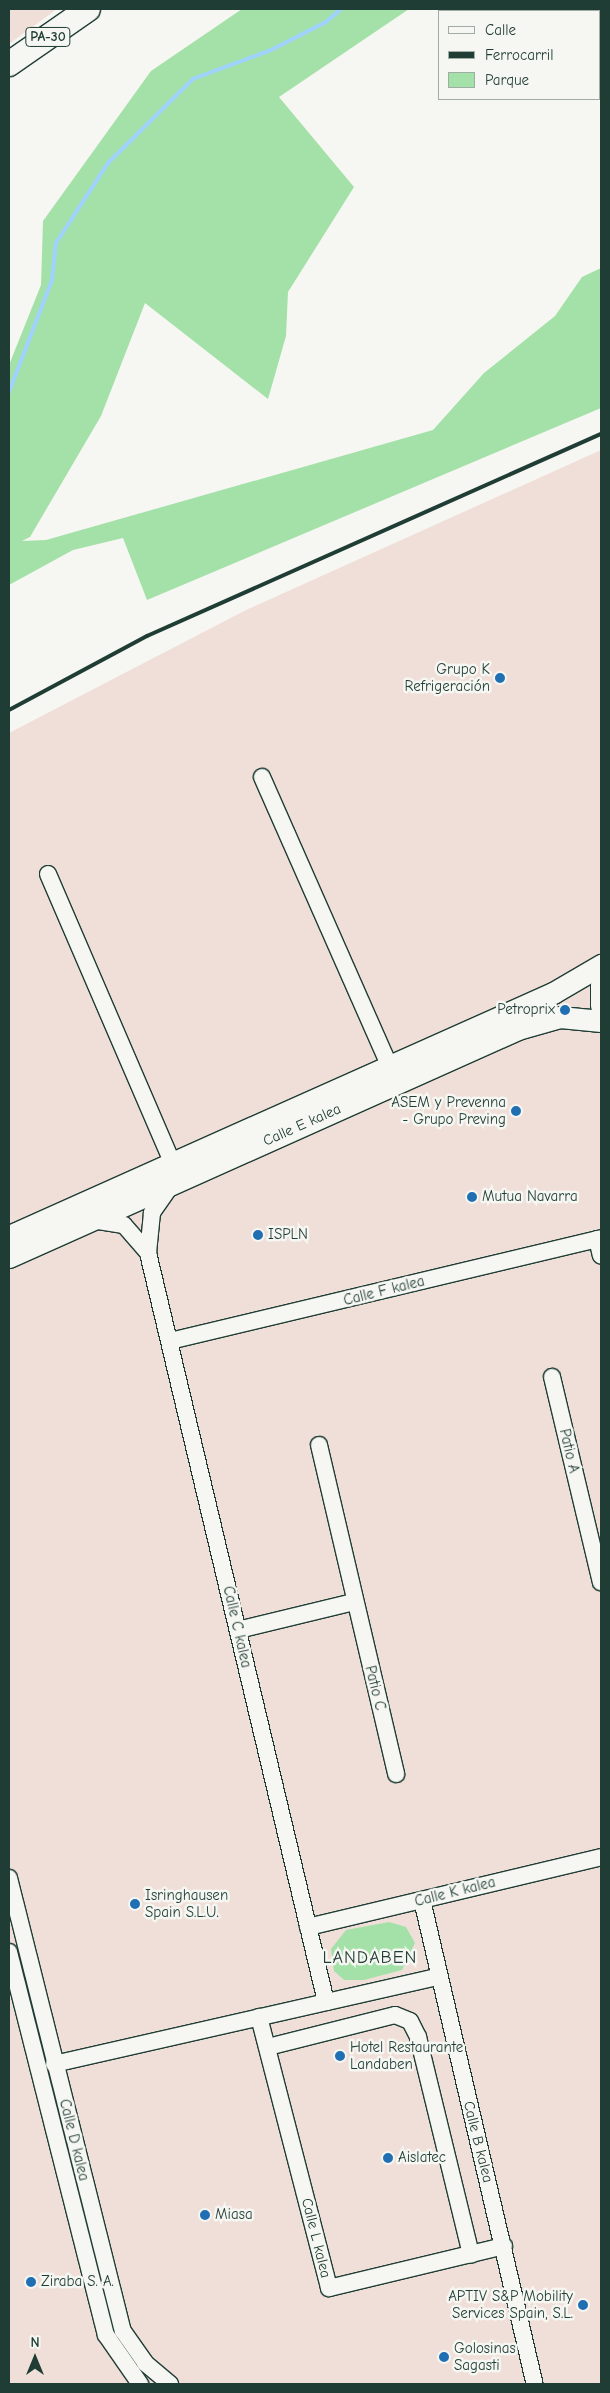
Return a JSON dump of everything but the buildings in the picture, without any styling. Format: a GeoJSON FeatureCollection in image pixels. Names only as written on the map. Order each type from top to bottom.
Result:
{"type":"FeatureCollection","features":[{"type":"Feature","properties":{"kind":"highway","name":"PA-30"},"geometry":{"type":"LineString","coordinates":[[9,64],[88,9]]}},
{"type":"Feature","properties":{"kind":"main road","name":"Calle E kalea"},"geometry":{"type":"LineString","coordinates":[[9,1257],[89,1220],[174,1171],[389,1065],[553,992],[601,965]]}},
{"type":"Feature","properties":{"kind":"main road"},"geometry":{"type":"LineString","coordinates":[[601,984],[601,1006]]}},
{"type":"Feature","properties":{"kind":"main road","name":"Calle E kalea"},"geometry":{"type":"LineString","coordinates":[[9,1236],[174,1171],[518,1029],[560,1016],[601,1021]]}},
{"type":"Feature","properties":{"kind":"street"},"geometry":{"type":"LineString","coordinates":[[262,777],[389,1065]]}},
{"type":"Feature","properties":{"kind":"street"},"geometry":{"type":"LineString","coordinates":[[48,874],[174,1171],[152,1213],[148,1253]]}},
{"type":"Feature","properties":{"kind":"street"},"geometry":{"type":"LineString","coordinates":[[89,1220],[124,1225],[148,1253]]}},
{"type":"Feature","properties":{"kind":"street","name":"Calle F kalea"},"geometry":{"type":"LineString","coordinates":[[170,1341],[599,1238],[601,1256]]}},
{"type":"Feature","properties":{"kind":"street","name":"Calle C kalea"},"geometry":{"type":"LineString","coordinates":[[148,1253],[326,2002]]}},
{"type":"Feature","properties":{"kind":"street","name":"Patio A"},"geometry":{"type":"LineString","coordinates":[[552,1378],[594,1523],[601,1582]]}},
{"type":"Feature","properties":{"kind":"street","name":"Patio C"},"geometry":{"type":"LineString","coordinates":[[319,1446],[354,1602],[396,1774]]}},
{"type":"Feature","properties":{"kind":"street"},"geometry":{"type":"LineString","coordinates":[[238,1630],[354,1602]]}},
{"type":"Feature","properties":{"kind":"street","name":"Calle K kalea"},"geometry":{"type":"LineString","coordinates":[[308,1927],[601,1857]]}},
{"type":"Feature","properties":{"kind":"street","name":"Calle D kalea"},"geometry":{"type":"LineString","coordinates":[[9,1878],[54,2064],[123,2331],[145,2363],[170,2384]]}},
{"type":"Feature","properties":{"kind":"street","name":"Calle B kalea"},"geometry":{"type":"LineString","coordinates":[[422,1900],[437,1977],[504,2246],[535,2384]]}},
{"type":"Feature","properties":{"kind":"street","name":"Calle D kalea"},"geometry":{"type":"LineString","coordinates":[[9,1952],[106,2336],[140,2384]]}},
{"type":"Feature","properties":{"kind":"street"},"geometry":{"type":"LineString","coordinates":[[20,1995],[28,2005],[42,2056],[54,2064],[437,1977]]}},
{"type":"Feature","properties":{"kind":"street"},"geometry":{"type":"LineString","coordinates":[[268,2047],[395,2015],[410,2020],[418,2037],[471,2255]]}},
{"type":"Feature","properties":{"kind":"street","name":"Calle L kalea"},"geometry":{"type":"LineString","coordinates":[[259,2017],[329,2288],[504,2246]]}},
{"type":"Feature","properties":{"kind":"street"},"geometry":{"type":"LineString","coordinates":[[54,2064],[49,2085],[57,2144]]}},
{"type":"Feature","properties":{"kind":"shaded area"},"geometry":{"type":"Polygon","coordinates":[[[9,9],[57,9],[9,44],[9,9]]]}},
{"type":"Feature","properties":{"kind":"shaded area"},"geometry":{"type":"Polygon","coordinates":[[[601,450],[601,2384],[9,2384],[9,733],[246,610],[601,450]]]}},
{"type":"Feature","properties":{"kind":"green space"},"geometry":{"type":"Polygon","coordinates":[[[242,9],[409,9],[279,97],[354,187],[288,292],[286,336],[268,399],[145,303],[101,416],[30,537],[22,541],[46,540],[433,430],[484,373],[555,316],[582,277],[601,268],[601,408],[147,600],[123,538],[73,550],[9,585],[9,365],[41,285],[43,221],[151,71],[242,9]]]}},
{"type":"Feature","properties":{"kind":"green space"},"geometry":{"type":"Polygon","coordinates":[[[389,1922],[406,1927],[415,1943],[402,1970],[364,1980],[344,1980],[334,1971],[331,1949],[346,1930],[389,1922]]]}},
{"type":"Feature","properties":{"kind":"waterway"},"geometry":{"type":"LineString","coordinates":[[9,392],[52,280],[56,243],[108,163],[193,79],[271,50],[326,22],[341,9]]}},
{"type":"Feature","properties":{"kind":"railway"},"geometry":{"type":"LineString","coordinates":[[9,710],[147,636],[601,434]]}},
{"type":"Feature","properties":{"kind":"place","name":"Grupo K Refrigeración"},"geometry":{"type":"Point","coordinates":[500,678]}},
{"type":"Feature","properties":{"kind":"place","name":"Petroprix"},"geometry":{"type":"Point","coordinates":[565,1010]}},
{"type":"Feature","properties":{"kind":"place","name":"ASEM y Prevenna - Grupo Preving"},"geometry":{"type":"Point","coordinates":[516,1111]}},
{"type":"Feature","properties":{"kind":"place","name":"Mutua Navarra"},"geometry":{"type":"Point","coordinates":[472,1197]}},
{"type":"Feature","properties":{"kind":"place","name":"ISPLN"},"geometry":{"type":"Point","coordinates":[258,1235]}},
{"type":"Feature","properties":{"kind":"place","name":"Isringhausen Spain S.L.U."},"geometry":{"type":"Point","coordinates":[135,1904]}},
{"type":"Feature","properties":{"kind":"place","name":"Hotel Restaurante Landaben"},"geometry":{"type":"Point","coordinates":[340,2056]}},
{"type":"Feature","properties":{"kind":"place","name":"Aislatec"},"geometry":{"type":"Point","coordinates":[388,2158]}},
{"type":"Feature","properties":{"kind":"place","name":"Miasa"},"geometry":{"type":"Point","coordinates":[205,2215]}},
{"type":"Feature","properties":{"kind":"place","name":"Ziraba S. A."},"geometry":{"type":"Point","coordinates":[31,2282]}},
{"type":"Feature","properties":{"kind":"place","name":"APTIV S&P Mobility Services Spain, S.L."},"geometry":{"type":"Point","coordinates":[583,2305]}},
{"type":"Feature","properties":{"kind":"place","name":"Golosinas Sagasti"},"geometry":{"type":"Point","coordinates":[444,2357]}},
{"type":"Feature","properties":{"kind":"district","name":"LANDABEN"},"geometry":{"type":"Point","coordinates":[370,1958]}}]}
